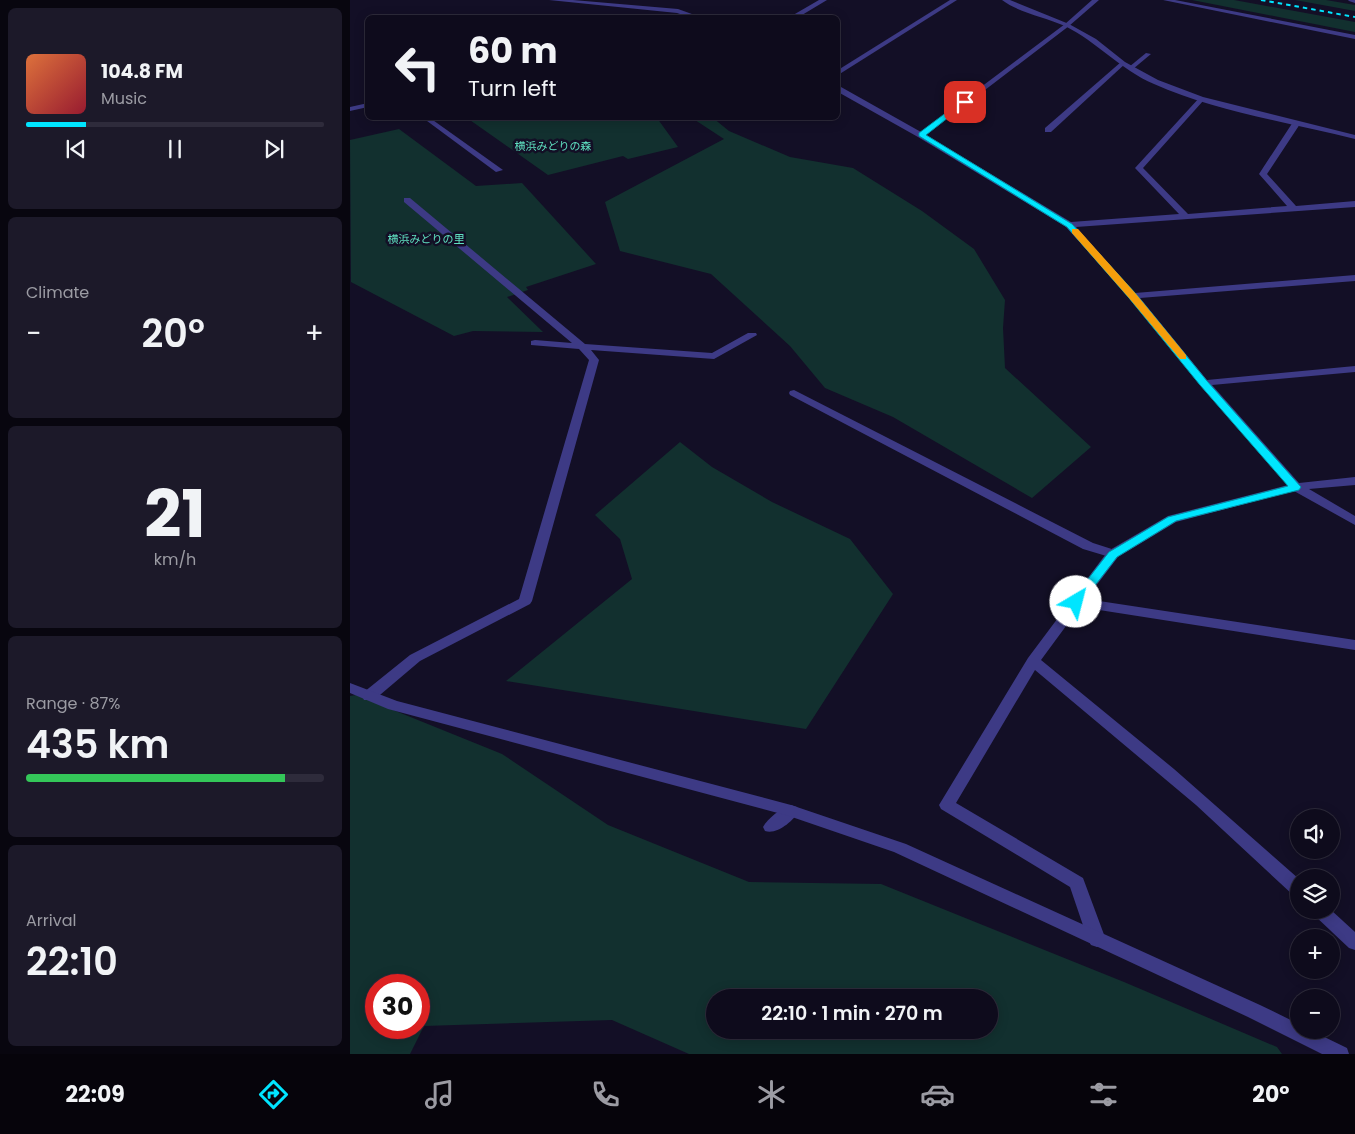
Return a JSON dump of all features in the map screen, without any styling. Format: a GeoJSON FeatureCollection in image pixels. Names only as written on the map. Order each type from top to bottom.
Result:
{"type":"FeatureCollection","features":[{"type":"Feature","properties":{"kind":"street"},"geometry":{"type":"LineString","coordinates":[[552,0],[679,8],[694,15]]}},
{"type":"Feature","properties":{"kind":"street"},"geometry":{"type":"LineString","coordinates":[[796,15],[824,0]]}},
{"type":"Feature","properties":{"kind":"street"},"geometry":{"type":"LineString","coordinates":[[840,72],[954,0]]}},
{"type":"Feature","properties":{"kind":"street"},"geometry":{"type":"LineString","coordinates":[[1005,0],[1067,25],[1094,40],[1123,63],[1155,82],[1200,99],[1355,137]]}},
{"type":"Feature","properties":{"kind":"street"},"geometry":{"type":"LineString","coordinates":[[921,135],[1067,25],[1096,0]]}},
{"type":"Feature","properties":{"kind":"street"},"geometry":{"type":"LineString","coordinates":[[1166,0],[1355,37]]}},
{"type":"Feature","properties":{"kind":"street"},"geometry":{"type":"LineString","coordinates":[[1350,0],[1355,1]]}},
{"type":"Feature","properties":{"kind":"street"},"geometry":{"type":"LineString","coordinates":[[1131,68],[1148,54]]}},
{"type":"Feature","properties":{"kind":"street"},"geometry":{"type":"LineString","coordinates":[[1048,130],[1123,63]]}},
{"type":"Feature","properties":{"kind":"street"},"geometry":{"type":"LineString","coordinates":[[840,90],[921,135],[1070,225],[1133,296],[1204,383],[1296,487],[1355,521]]}},
{"type":"Feature","properties":{"kind":"street"},"geometry":{"type":"LineString","coordinates":[[1186,217],[1139,168],[1200,99]]}},
{"type":"Feature","properties":{"kind":"street"},"geometry":{"type":"LineString","coordinates":[[350,109],[365,106]]}},
{"type":"Feature","properties":{"kind":"street"},"geometry":{"type":"LineString","coordinates":[[429,120],[499,170]]}},
{"type":"Feature","properties":{"kind":"street"},"geometry":{"type":"LineString","coordinates":[[1293,208],[1262,174],[1296,124]]}},
{"type":"Feature","properties":{"kind":"street"},"geometry":{"type":"LineString","coordinates":[[369,696],[415,658],[525,601],[594,360],[582,346],[407,200]]}},
{"type":"Feature","properties":{"kind":"street"},"geometry":{"type":"LineString","coordinates":[[1070,225],[1355,204]]}},
{"type":"Feature","properties":{"kind":"street"},"geometry":{"type":"LineString","coordinates":[[1133,296],[1355,278]]}},
{"type":"Feature","properties":{"kind":"street"},"geometry":{"type":"LineString","coordinates":[[535,343],[714,356],[752,335]]}},
{"type":"Feature","properties":{"kind":"street"},"geometry":{"type":"LineString","coordinates":[[1204,383],[1355,369]]}},
{"type":"Feature","properties":{"kind":"street"},"geometry":{"type":"LineString","coordinates":[[794,393],[1088,546],[1113,554]]}},
{"type":"Feature","properties":{"kind":"street"},"geometry":{"type":"LineString","coordinates":[[1097,940],[1077,883],[947,806],[1033,661],[1113,554],[1172,519],[1296,487],[1355,481]]}},
{"type":"Feature","properties":{"kind":"street"},"geometry":{"type":"LineString","coordinates":[[1076,602],[1355,645]]}},
{"type":"Feature","properties":{"kind":"street"},"geometry":{"type":"LineString","coordinates":[[1033,661],[1110,724],[1265,857],[1290,881]]}},
{"type":"Feature","properties":{"kind":"street"},"geometry":{"type":"LineString","coordinates":[[350,688],[393,705],[791,811],[900,848],[1254,1011],[1340,1054]]}},
{"type":"Feature","properties":{"kind":"street"},"geometry":{"type":"LineString","coordinates":[[771,827],[791,811]]}},
{"type":"Feature","properties":{"kind":"street"},"geometry":{"type":"LineString","coordinates":[[1330,919],[1354,941]]}},
{"type":"Feature","properties":{"kind":"green space"},"geometry":{"type":"Polygon","coordinates":[[[1192,0],[1234,0],[1355,22],[1355,32],[1192,0]]]}},
{"type":"Feature","properties":{"kind":"green space"},"geometry":{"type":"Polygon","coordinates":[[[1295,0],[1326,0],[1355,5],[1355,11],[1295,0]]]}},
{"type":"Feature","properties":{"kind":"green space","name":"横浜みどりの森"},"geometry":{"type":"Polygon","coordinates":[[[470,120],[658,120],[678,147],[628,159],[623,156],[548,175],[470,120]]]}},
{"type":"Feature","properties":{"kind":"green space"},"geometry":{"type":"Polygon","coordinates":[[[695,120],[715,120],[729,131],[790,157],[853,168],[922,211],[974,249],[1005,300],[1003,328],[1005,368],[1091,447],[1032,498],[893,417],[825,388],[790,346],[711,274],[620,251],[605,202],[724,139],[695,120]]]}},
{"type":"Feature","properties":{"kind":"green space","name":"横浜みどりの里"},"geometry":{"type":"Polygon","coordinates":[[[399,129],[476,186],[522,183],[596,264],[526,287],[528,290],[507,297],[543,332],[473,331],[454,336],[351,282],[350,140],[399,129]]]}},
{"type":"Feature","properties":{"kind":"green space"},"geometry":{"type":"Polygon","coordinates":[[[680,442],[712,467],[772,502],[850,539],[893,594],[806,729],[506,681],[632,579],[620,539],[595,515],[680,442]]]}},
{"type":"Feature","properties":{"kind":"green space"},"geometry":{"type":"Polygon","coordinates":[[[356,695],[502,754],[608,825],[749,882],[881,884],[1124,982],[1277,1047],[1282,1054],[689,1054],[612,1020],[430,1026],[430,974],[365,974],[365,1039],[418,1039],[410,1054],[350,1054],[350,696],[356,695]]]}},
{"type":"Feature","properties":{"kind":"railway"},"geometry":{"type":"LineString","coordinates":[[1261,0],[1355,17]]}},
{"type":"Feature","properties":{"kind":"slow traffic"},"geometry":{"type":"LineString","coordinates":[[1075,231],[1133,296],[1183,357]]}},
{"type":"Feature","properties":{"kind":"route"},"geometry":{"type":"LineString","coordinates":[[965,102],[921,135],[1070,225],[1133,296],[1204,383],[1296,487],[1172,519],[1113,554],[1076,602]]}}]}
